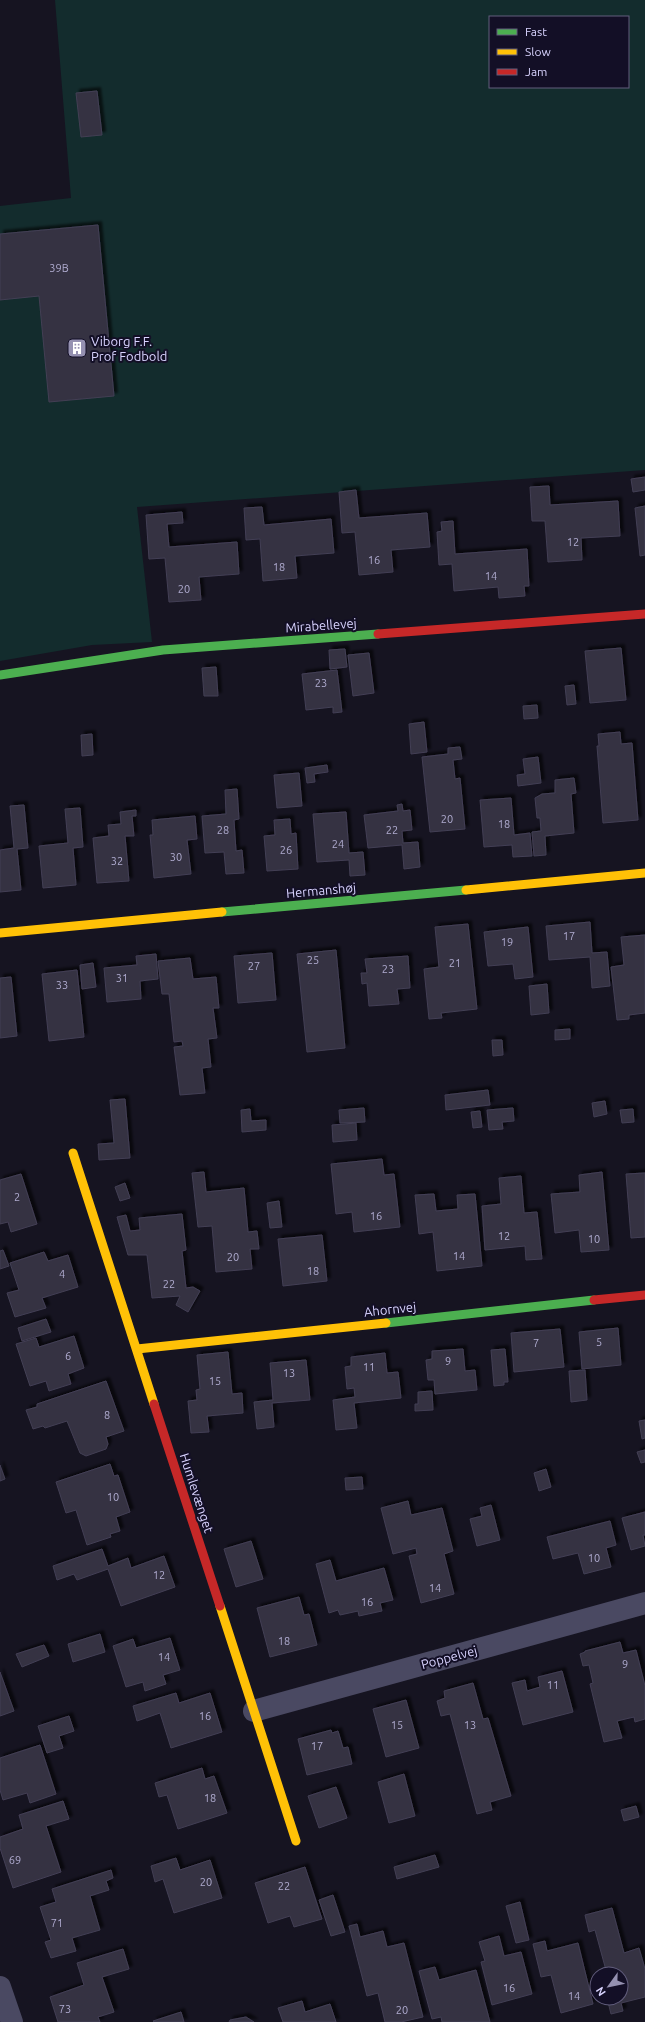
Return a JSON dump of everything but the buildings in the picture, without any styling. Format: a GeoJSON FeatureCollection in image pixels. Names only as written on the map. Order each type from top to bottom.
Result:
{"type":"FeatureCollection","features":[{"type":"Feature","properties":{"kind":"street","name":"Mirabellevej"},"geometry":{"type":"LineString","coordinates":[[0,675],[162,650],[645,614]]}},
{"type":"Feature","properties":{"kind":"street","name":"Hermanshøj"},"geometry":{"type":"LineString","coordinates":[[0,933],[645,873]]}},
{"type":"Feature","properties":{"kind":"street","name":"Humlevænget"},"geometry":{"type":"LineString","coordinates":[[73,1153],[296,1841]]}},
{"type":"Feature","properties":{"kind":"street","name":"Ahornvej"},"geometry":{"type":"LineString","coordinates":[[137,1349],[645,1295]]}},
{"type":"Feature","properties":{"kind":"street","name":"Poppelvej"},"geometry":{"type":"LineString","coordinates":[[254,1711],[645,1603]]}},
{"type":"Feature","properties":{"kind":"street"},"geometry":{"type":"LineString","coordinates":[[0,1987],[12,2022]]}},
{"type":"Feature","properties":{"kind":"green space"},"geometry":{"type":"Polygon","coordinates":[[[55,0],[645,0],[645,470],[137,507],[152,642],[92,645],[0,661],[0,206],[71,198],[55,0]]]}},
{"type":"Feature","properties":{"kind":"traffic: fast"},"geometry":{"type":"LineString","coordinates":[[0,675],[163,650],[378,634]]}},
{"type":"Feature","properties":{"kind":"traffic: fast"},"geometry":{"type":"LineString","coordinates":[[222,912],[466,890]]}},
{"type":"Feature","properties":{"kind":"traffic: fast"},"geometry":{"type":"LineString","coordinates":[[386,1323],[594,1300]]}},
{"type":"Feature","properties":{"kind":"traffic: slow"},"geometry":{"type":"LineString","coordinates":[[466,890],[645,873]]}},
{"type":"Feature","properties":{"kind":"traffic: slow"},"geometry":{"type":"LineString","coordinates":[[0,933],[222,912]]}},
{"type":"Feature","properties":{"kind":"traffic: slow"},"geometry":{"type":"LineString","coordinates":[[73,1153],[154,1404]]}},
{"type":"Feature","properties":{"kind":"traffic: slow"},"geometry":{"type":"LineString","coordinates":[[137,1349],[386,1323]]}},
{"type":"Feature","properties":{"kind":"traffic: slow"},"geometry":{"type":"LineString","coordinates":[[220,1606],[296,1841]]}},
{"type":"Feature","properties":{"kind":"traffic: jam"},"geometry":{"type":"LineString","coordinates":[[378,634],[645,614]]}},
{"type":"Feature","properties":{"kind":"traffic: jam"},"geometry":{"type":"LineString","coordinates":[[594,1300],[645,1295]]}},
{"type":"Feature","properties":{"kind":"traffic: jam"},"geometry":{"type":"LineString","coordinates":[[154,1404],[220,1606]]}},
{"type":"Feature","properties":{"kind":"place","name":"Viborg F.F. Prof Fodbold"},"geometry":{"type":"Point","coordinates":[77,348]}}]}
